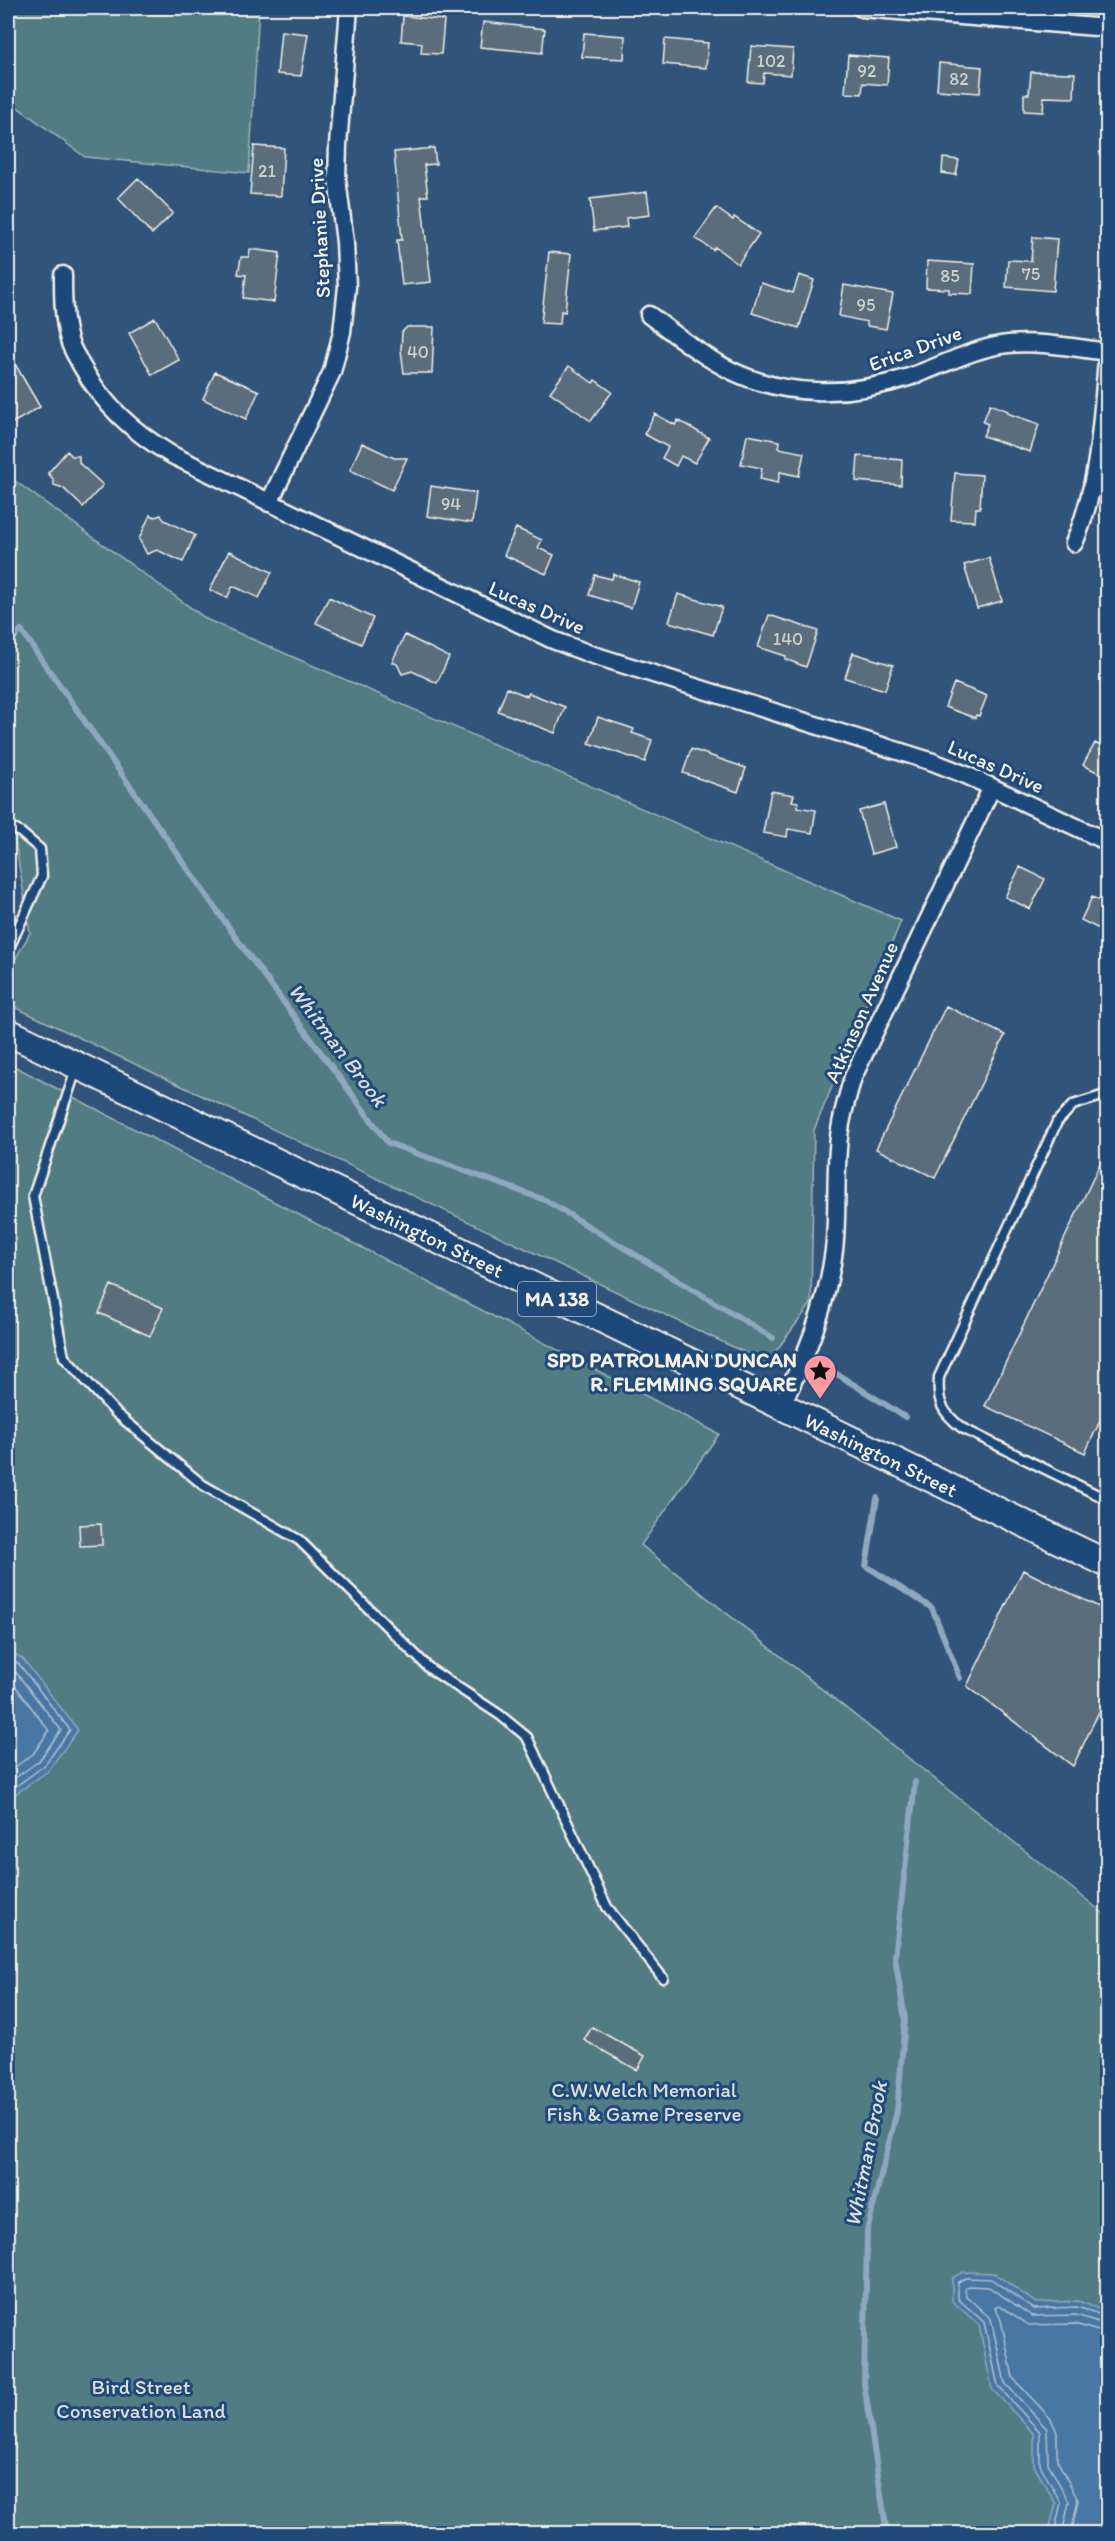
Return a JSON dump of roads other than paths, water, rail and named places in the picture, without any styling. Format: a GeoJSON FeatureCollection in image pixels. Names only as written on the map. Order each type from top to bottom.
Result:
{"type":"FeatureCollection","features":[{"type":"Feature","properties":{"kind":"main road","name":"Washington Street"},"geometry":{"type":"LineString","coordinates":[[8,1032],[1106,1561]]}},
{"type":"Feature","properties":{"kind":"street","name":"Stephanie Drive"},"geometry":{"type":"LineString","coordinates":[[269,503],[332,372],[342,332],[346,287],[345,242],[338,180],[338,156],[349,8]]}},
{"type":"Feature","properties":{"kind":"street"},"geometry":{"type":"LineString","coordinates":[[861,8],[1107,28]]}},
{"type":"Feature","properties":{"kind":"street","name":"Lucas Drive"},"geometry":{"type":"LineString","coordinates":[[63,275],[63,313],[70,343],[101,396],[120,417],[154,444],[518,625],[581,651],[933,762],[992,787],[1107,842]]}},
{"type":"Feature","properties":{"kind":"street","name":"Erica Drive"},"geometry":{"type":"LineString","coordinates":[[649,315],[706,356],[734,372],[765,383],[798,390],[833,393],[874,388],[980,349],[1008,344],[1038,344],[1107,352]]}},
{"type":"Feature","properties":{"kind":"street"},"geometry":{"type":"LineString","coordinates":[[1074,543],[1084,519],[1096,470],[1107,347]]}},
{"type":"Feature","properties":{"kind":"street","name":"Atkinson Avenue"},"geometry":{"type":"LineString","coordinates":[[781,1406],[818,1325],[829,1286],[835,1248],[838,1148],[845,1102],[853,1077],[992,787]]}},
{"type":"Feature","properties":{"kind":"lane"},"geometry":{"type":"LineString","coordinates":[[8,826],[20,832],[40,849],[42,876],[8,950]]}},
{"type":"Feature","properties":{"kind":"lane"},"geometry":{"type":"LineString","coordinates":[[77,1067],[33,1196],[64,1357],[117,1414],[203,1485],[299,1540],[430,1669],[500,1715],[527,1737],[607,1907],[663,1978]]}},
{"type":"Feature","properties":{"kind":"lane"},"geometry":{"type":"LineString","coordinates":[[1107,1094],[1073,1105],[1057,1122],[939,1377],[938,1396],[946,1416],[962,1428],[1107,1498]]}},
{"type":"Feature","properties":{"kind":"water"},"geometry":{"type":"Polygon","coordinates":[[[8,1650],[23,1659],[78,1730],[48,1771],[8,1799],[8,1650]]]}},
{"type":"Feature","properties":{"kind":"water"},"geometry":{"type":"Polygon","coordinates":[[[963,2272],[994,2273],[1036,2303],[1078,2301],[1107,2312],[1107,2533],[1048,2533],[1056,2504],[1034,2466],[1034,2434],[992,2389],[979,2325],[952,2301],[952,2278],[963,2272]]]}},
{"type":"Feature","properties":{"kind":"waterway","name":"Whitman Brook"},"geometry":{"type":"LineString","coordinates":[[8,645],[21,630],[239,942],[388,1143],[545,1200],[773,1338]]}},
{"type":"Feature","properties":{"kind":"waterway","name":"Whitman Brook"},"geometry":{"type":"LineString","coordinates":[[837,1374],[905,1417]]}},
{"type":"Feature","properties":{"kind":"waterway","name":"Whitman Brook"},"geometry":{"type":"LineString","coordinates":[[877,1498],[866,1566],[932,1608],[960,1678]]}},
{"type":"Feature","properties":{"kind":"waterway","name":"Whitman Brook"},"geometry":{"type":"LineString","coordinates":[[887,2534],[864,2383],[867,2231],[897,2111],[905,2020],[895,1957],[915,1782]]}},
{"type":"Feature","properties":{"kind":"place","name":"SPD PATROLMAN DUNCAN R. FLEMMING SQUARE"},"geometry":{"type":"Point","coordinates":[820,1400]}},
{"type":"Feature","properties":{"kind":"park label","name":"C.W.Welch Memorial Fish & Game Preserve"},"geometry":{"type":"Point","coordinates":[644,2101]}},
{"type":"Feature","properties":{"kind":"park label","name":"Bird Street Conservation Land"},"geometry":{"type":"Point","coordinates":[141,2398]}}]}
